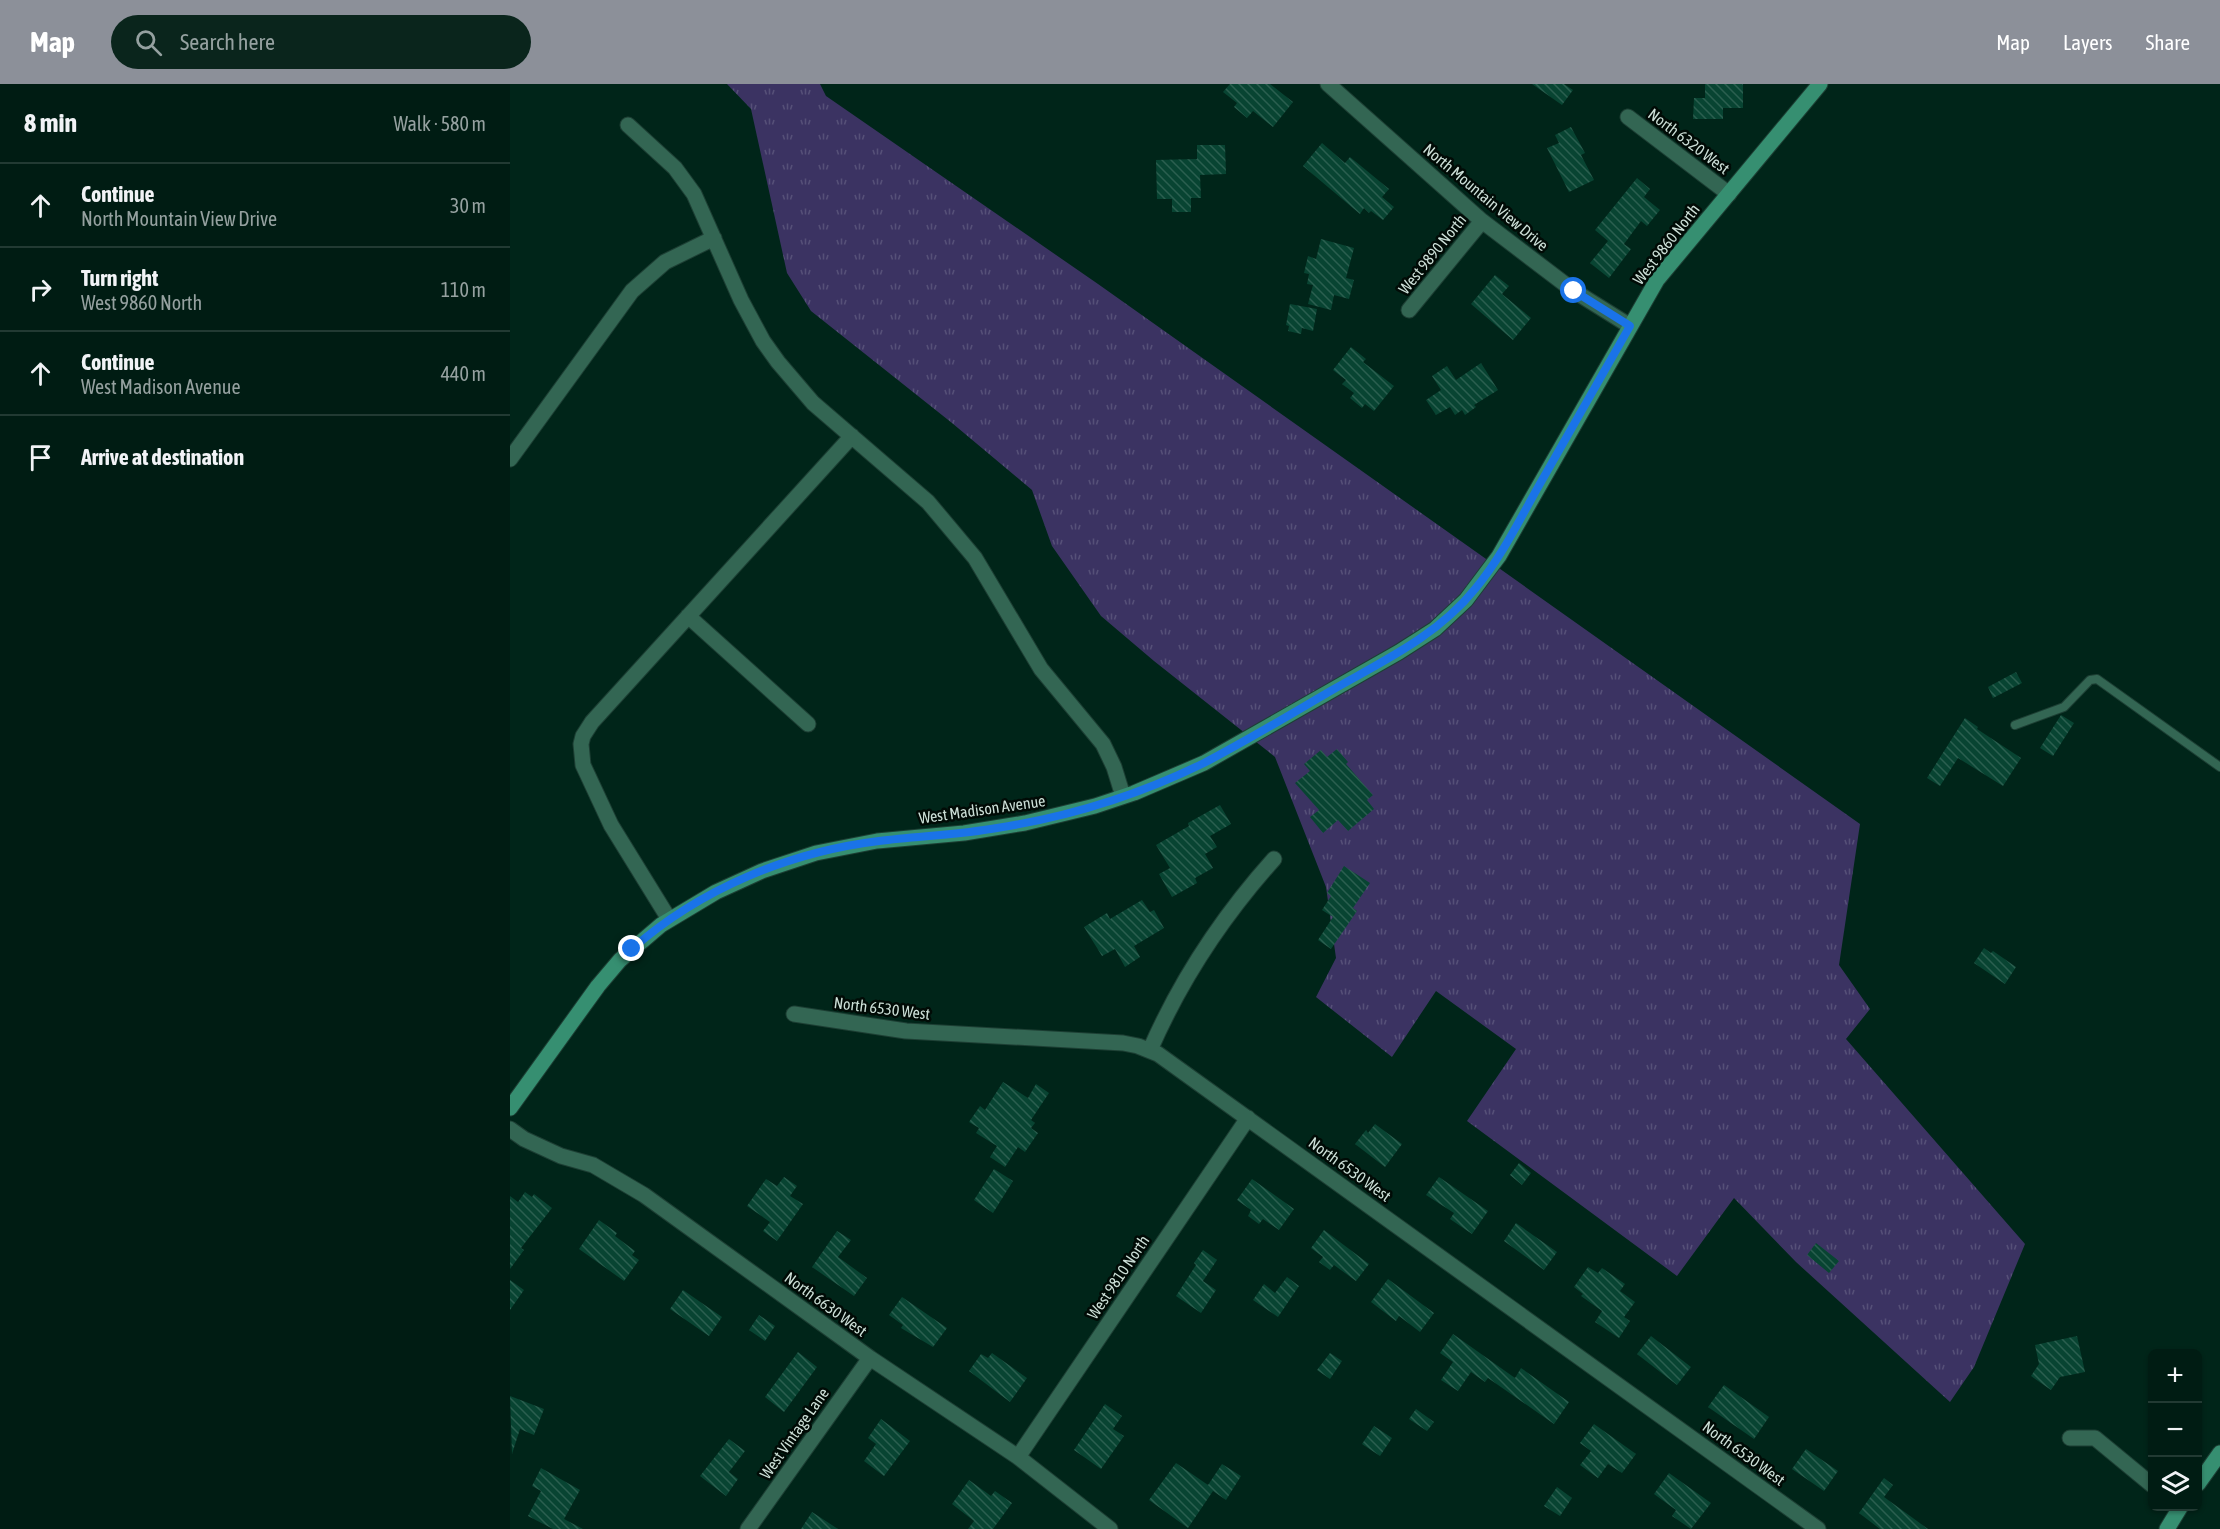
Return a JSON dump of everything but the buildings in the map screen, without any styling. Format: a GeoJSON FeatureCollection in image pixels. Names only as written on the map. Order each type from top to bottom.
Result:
{"type":"FeatureCollection","features":[{"type":"Feature","properties":{"kind":"street","name":"North Mountain View Drive"},"geometry":{"type":"LineString","coordinates":[[1328,84],[1482,221],[1574,291],[1630,326]]}},
{"type":"Feature","properties":{"kind":"street","name":"West 9860 North"},"geometry":{"type":"LineString","coordinates":[[1510,537],[1657,280],[1820,84]]}},
{"type":"Feature","properties":{"kind":"street","name":"North 6320 West"},"geometry":{"type":"LineString","coordinates":[[1628,117],[1729,194]]}},
{"type":"Feature","properties":{"kind":"street"},"geometry":{"type":"LineString","coordinates":[[628,125],[665,158],[684,179],[702,209],[741,300],[763,341],[800,389],[908,483],[945,520],[960,539],[992,583],[1041,669],[1103,744],[1114,767],[1123,796]]}},
{"type":"Feature","properties":{"kind":"street","name":"West 9890 North"},"geometry":{"type":"LineString","coordinates":[[1409,310],[1482,221]]}},
{"type":"Feature","properties":{"kind":"street"},"geometry":{"type":"LineString","coordinates":[[510,459],[637,286],[665,262],[714,238]]}},
{"type":"Feature","properties":{"kind":"street"},"geometry":{"type":"LineString","coordinates":[[669,919],[625,849],[598,800],[583,765],[581,744],[583,736],[592,722],[852,436]]}},
{"type":"Feature","properties":{"kind":"street","name":"West Madison Avenue"},"geometry":{"type":"LineString","coordinates":[[510,1108],[608,973],[632,949],[669,919],[697,902],[738,881],[816,853],[877,841],[964,833],[1025,823],[1087,808],[1162,782],[1204,763],[1418,641],[1452,615],[1466,600],[1487,574],[1510,537]]}},
{"type":"Feature","properties":{"kind":"street"},"geometry":{"type":"LineString","coordinates":[[688,616],[808,724]]}},
{"type":"Feature","properties":{"kind":"street"},"geometry":{"type":"LineString","coordinates":[[1150,1050],[1170,1007],[1203,949],[1237,902],[1274,859]]}},
{"type":"Feature","properties":{"kind":"street","name":"North 6530 West"},"geometry":{"type":"LineString","coordinates":[[794,1014],[906,1031],[1116,1042],[1150,1050],[1248,1118],[1818,1529]]}},
{"type":"Feature","properties":{"kind":"street","name":"West 9810 North"},"geometry":{"type":"LineString","coordinates":[[1018,1457],[1248,1118]]}},
{"type":"Feature","properties":{"kind":"street","name":"North 6630 West"},"geometry":{"type":"LineString","coordinates":[[510,1129],[524,1139],[561,1156],[593,1165],[644,1195],[870,1358],[1018,1457],[1110,1529]]}},
{"type":"Feature","properties":{"kind":"street","name":"West Vintage Lane"},"geometry":{"type":"LineString","coordinates":[[748,1529],[870,1358]]}},
{"type":"Feature","properties":{"kind":"street"},"geometry":{"type":"LineString","coordinates":[[2070,1438],[2095,1438],[2148,1482]]}},
{"type":"Feature","properties":{"kind":"street"},"geometry":{"type":"LineString","coordinates":[[2202,1478],[2220,1453]]}},
{"type":"Feature","properties":{"kind":"street"},"geometry":{"type":"LineString","coordinates":[[2167,1529],[2178,1511]]}},
{"type":"Feature","properties":{"kind":"lane"},"geometry":{"type":"LineString","coordinates":[[2015,724],[2064,707],[2090,680],[2097,679],[2220,767]]}},
{"type":"Feature","properties":{"kind":"green space"},"geometry":{"type":"Polygon","coordinates":[[[727,84],[820,84],[826,96],[1098,284],[1860,824],[1839,965],[1870,1009],[1846,1039],[2025,1244],[1974,1367],[1950,1402],[1796,1262],[1734,1198],[1677,1276],[1467,1121],[1516,1049],[1436,991],[1392,1057],[1316,997],[1336,958],[1326,887],[1275,757],[1101,616],[1052,546],[1032,490],[811,311],[787,273],[751,109],[727,84]]]}},
{"type":"Feature","properties":{"kind":"route"},"geometry":{"type":"LineString","coordinates":[[632,949],[679,912],[738,881],[789,861],[845,846],[964,833],[1025,823],[1095,806],[1153,786],[1236,746],[1418,641],[1452,615],[1477,587],[1499,556],[1630,326],[1574,291]]}}]}
